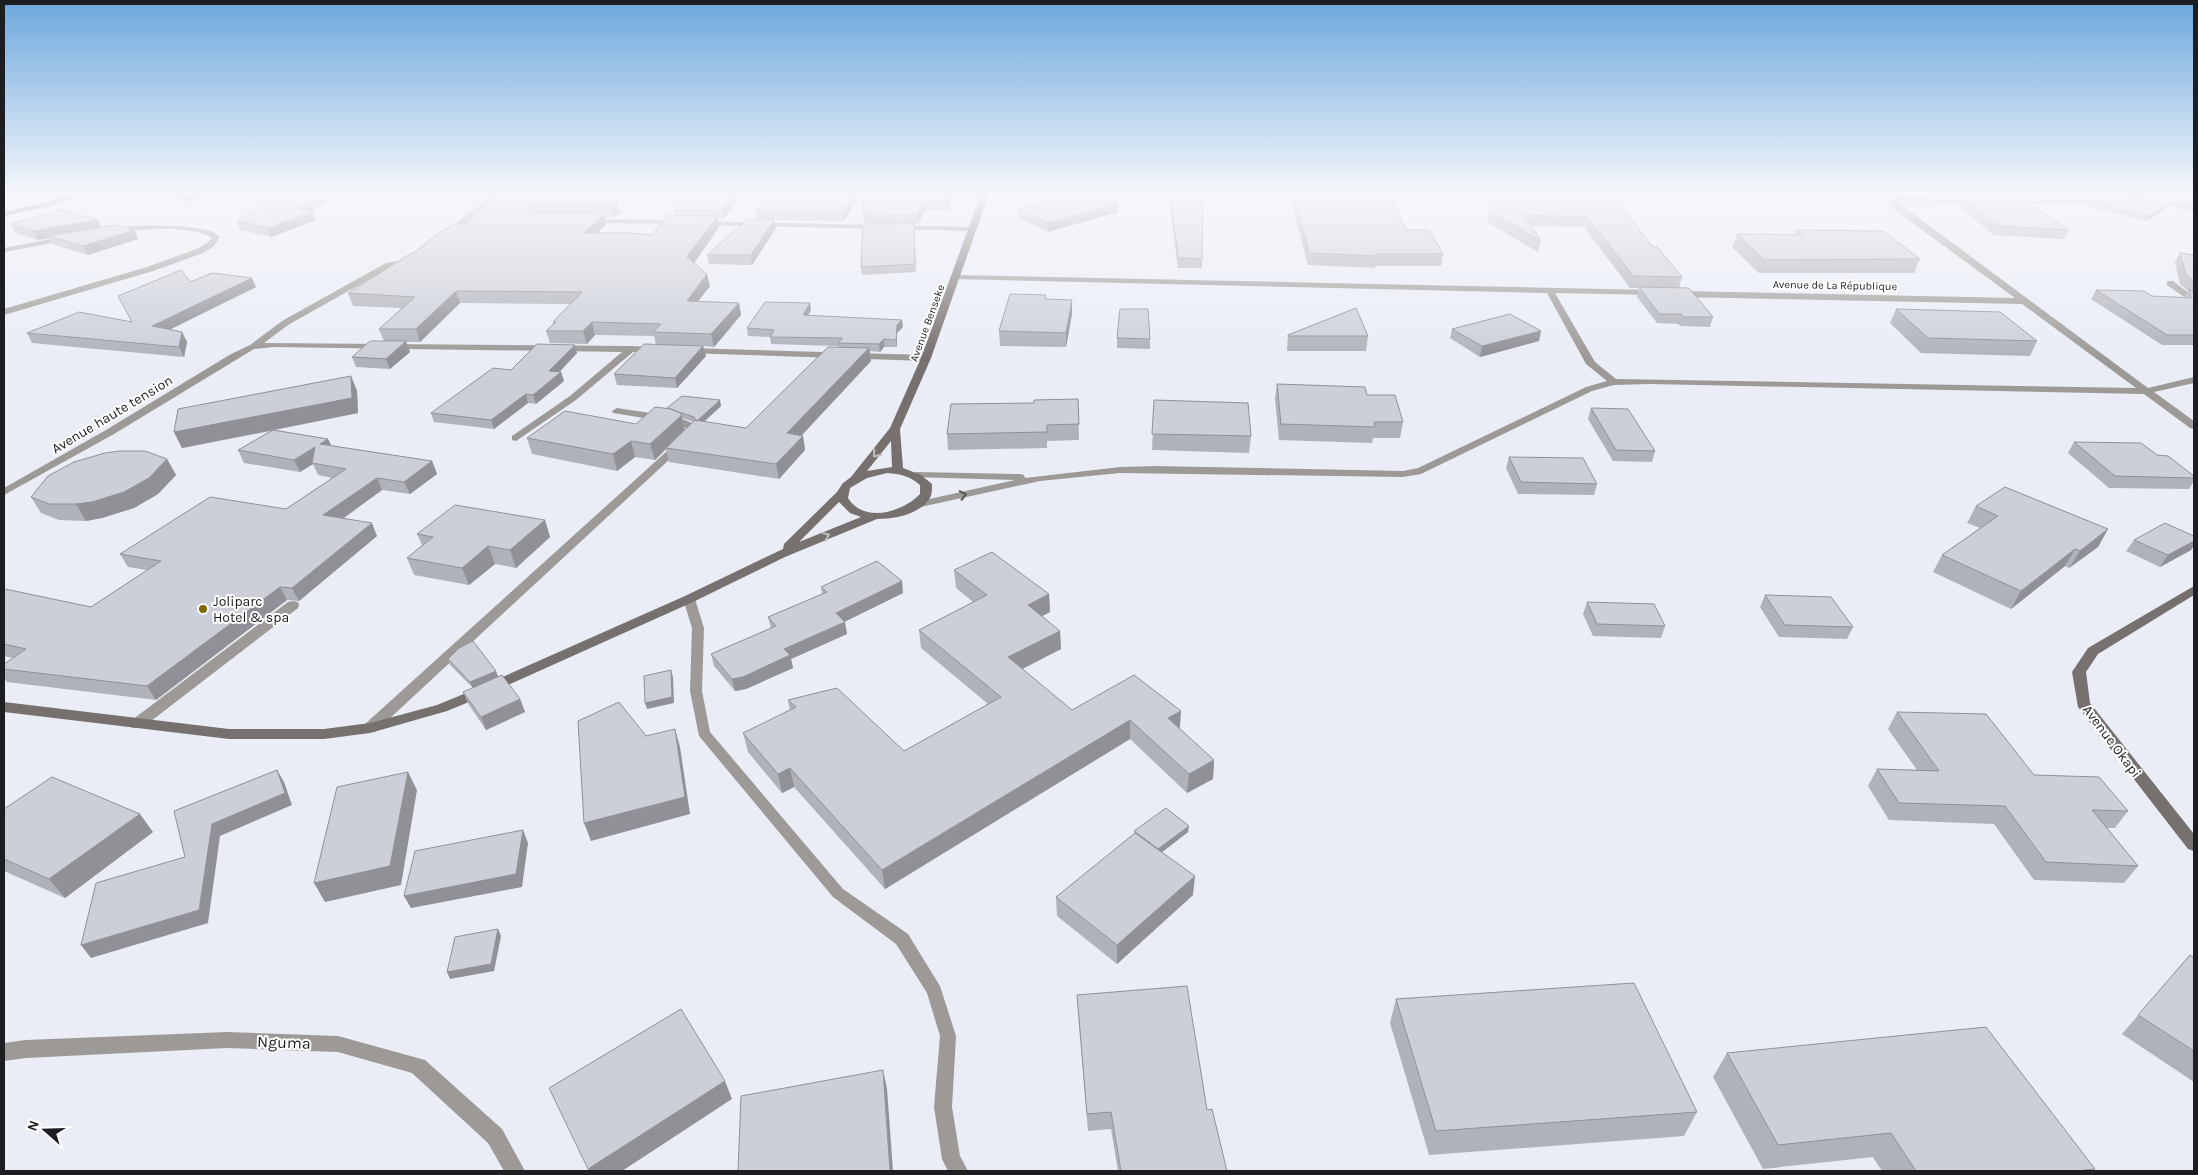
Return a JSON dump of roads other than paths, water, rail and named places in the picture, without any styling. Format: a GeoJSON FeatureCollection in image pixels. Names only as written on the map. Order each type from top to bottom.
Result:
{"type":"FeatureCollection","features":[{"type":"Feature","properties":{"kind":"street"},"geometry":{"type":"LineString","coordinates":[[4,312],[150,269],[202,249]]}},
{"type":"Feature","properties":{"kind":"street","name":"Avenue Benseke"},"geometry":{"type":"LineString","coordinates":[[895,429],[926,358],[966,249]]}},
{"type":"Feature","properties":{"kind":"street"},"geometry":{"type":"LineString","coordinates":[[1953,249],[2194,426]]}},
{"type":"Feature","properties":{"kind":"street"},"geometry":{"type":"LineString","coordinates":[[252,347],[285,323],[374,273],[389,265],[414,261],[422,255]]}},
{"type":"Feature","properties":{"kind":"street"},"geometry":{"type":"LineString","coordinates":[[955,277],[1659,294]]}},
{"type":"Feature","properties":{"kind":"street"},"geometry":{"type":"LineString","coordinates":[[2170,283],[2194,301]]}},
{"type":"Feature","properties":{"kind":"street"},"geometry":{"type":"LineString","coordinates":[[1550,291],[1591,364],[1614,382]]}},
{"type":"Feature","properties":{"kind":"street","name":"Avenue de La République"},"geometry":{"type":"LineString","coordinates":[[1668,294],[2024,301]]}},
{"type":"Feature","properties":{"kind":"street"},"geometry":{"type":"LineString","coordinates":[[252,347],[274,344],[660,350]]}},
{"type":"Feature","properties":{"kind":"street","name":"Avenue haute tension"},"geometry":{"type":"LineString","coordinates":[[4,492],[110,432],[234,356],[252,347]]}},
{"type":"Feature","properties":{"kind":"street"},"geometry":{"type":"LineString","coordinates":[[516,438],[572,398],[631,349]]}},
{"type":"Feature","properties":{"kind":"street"},"geometry":{"type":"LineString","coordinates":[[680,351],[926,358]]}},
{"type":"Feature","properties":{"kind":"street"},"geometry":{"type":"LineString","coordinates":[[4,707],[229,734],[324,734],[370,728],[442,708],[476,694],[689,599],[781,554],[877,515],[898,512],[916,505],[1040,478],[1120,470],[1403,474],[1421,471],[1588,389],[1614,382],[1660,381],[2146,391],[2194,380]]}},
{"type":"Feature","properties":{"kind":"street"},"geometry":{"type":"LineString","coordinates":[[370,728],[692,434],[691,426],[676,420],[617,411]]}},
{"type":"Feature","properties":{"kind":"street"},"geometry":{"type":"LineString","coordinates":[[895,429],[898,470]]}},
{"type":"Feature","properties":{"kind":"street"},"geometry":{"type":"LineString","coordinates":[[856,478],[895,429]]}},
{"type":"Feature","properties":{"kind":"street"},"geometry":{"type":"LineString","coordinates":[[781,554],[808,530],[843,492],[847,484],[856,478],[876,471],[898,470],[917,475],[1040,478]]}},
{"type":"Feature","properties":{"kind":"street"},"geometry":{"type":"LineString","coordinates":[[916,505],[926,495],[926,484],[917,475]]}},
{"type":"Feature","properties":{"kind":"street"},"geometry":{"type":"LineString","coordinates":[[843,492],[843,499],[846,505],[854,510],[877,515]]}},
{"type":"Feature","properties":{"kind":"street","name":"Avenue Okapi"},"geometry":{"type":"LineString","coordinates":[[2194,590],[2093,651],[2079,672],[2083,704],[2194,845]]}},
{"type":"Feature","properties":{"kind":"street"},"geometry":{"type":"LineString","coordinates":[[137,724],[293,606]]}},
{"type":"Feature","properties":{"kind":"street","name":"Nguma"},"geometry":{"type":"LineString","coordinates":[[4,1052],[26,1049],[227,1040],[338,1044],[418,1066],[495,1136],[515,1171]]}},
{"type":"Feature","properties":{"kind":"lane"},"geometry":{"type":"LineString","coordinates":[[689,599],[698,628],[696,691],[704,733],[838,893],[902,939],[934,991],[948,1036],[943,1107],[951,1159],[959,1171]]}},
{"type":"Feature","properties":{"kind":"place","name":"Joliparc Hotel & spa"},"geometry":{"type":"Point","coordinates":[203,609]}}]}
